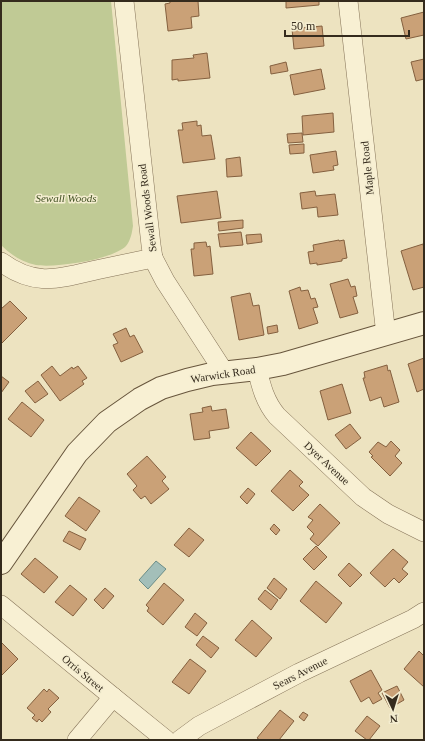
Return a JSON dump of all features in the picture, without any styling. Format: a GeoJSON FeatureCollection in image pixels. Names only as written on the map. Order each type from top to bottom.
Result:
{"type":"FeatureCollection","features":[{"type":"Feature","properties":{"kind":"main road","name":"Warwick Road"},"geometry":{"type":"LineString","coordinates":[[1,563],[77,453],[107,422],[128,406],[161,388],[187,380],[224,372],[257,369],[301,360],[424,323]]}},
{"type":"Feature","properties":{"kind":"street","name":"Sewall Woods Road"},"geometry":{"type":"LineString","coordinates":[[1,262],[24,275],[40,279],[57,279],[153,258],[124,1]]}},
{"type":"Feature","properties":{"kind":"street","name":"Maple Road"},"geometry":{"type":"LineString","coordinates":[[348,1],[386,335]]}},
{"type":"Feature","properties":{"kind":"street"},"geometry":{"type":"LineString","coordinates":[[153,258],[165,281],[224,372]]}},
{"type":"Feature","properties":{"kind":"street","name":"Dyer Avenue"},"geometry":{"type":"LineString","coordinates":[[257,369],[264,395],[276,416],[363,497],[388,514],[424,532]]}},
{"type":"Feature","properties":{"kind":"street","name":"Orris Street"},"geometry":{"type":"LineString","coordinates":[[1,605],[112,698],[166,740]]}},
{"type":"Feature","properties":{"kind":"street","name":"Sears Avenue"},"geometry":{"type":"LineString","coordinates":[[180,740],[198,726],[299,673],[413,619],[424,612]]}},
{"type":"Feature","properties":{"kind":"street"},"geometry":{"type":"LineString","coordinates":[[76,740],[112,698]]}},
{"type":"Feature","properties":{"kind":"green space","name":"Sewall Woods"},"geometry":{"type":"Polygon","coordinates":[[[1,1],[111,1],[133,226],[128,244],[119,251],[83,262],[45,266],[31,264],[21,260],[1,245],[1,1]]]}},
{"type":"Feature","properties":{"kind":"water"},"geometry":{"type":"Polygon","coordinates":[[[156,561],[166,569],[148,589],[139,580],[156,561]]]}},
{"type":"Feature","properties":{"kind":"building"},"geometry":{"type":"Polygon","coordinates":[[[170,1],[198,1],[199,16],[191,17],[192,28],[168,31],[165,4],[170,3],[170,1]]]}},
{"type":"Feature","properties":{"kind":"building"},"geometry":{"type":"Polygon","coordinates":[[[286,1],[319,1],[319,5],[286,8],[286,1]]]}},
{"type":"Feature","properties":{"kind":"building"},"geometry":{"type":"Polygon","coordinates":[[[424,12],[424,35],[406,39],[401,18],[424,12]]]}},
{"type":"Feature","properties":{"kind":"building"},"geometry":{"type":"Polygon","coordinates":[[[322,26],[324,46],[294,49],[292,29],[322,26]]]}},
{"type":"Feature","properties":{"kind":"building"},"geometry":{"type":"Polygon","coordinates":[[[207,53],[210,78],[178,81],[178,79],[172,80],[172,60],[194,58],[193,55],[207,53]]]}},
{"type":"Feature","properties":{"kind":"building"},"geometry":{"type":"Polygon","coordinates":[[[424,59],[424,79],[416,81],[411,62],[424,59]]]}},
{"type":"Feature","properties":{"kind":"building"},"geometry":{"type":"Polygon","coordinates":[[[286,62],[288,71],[271,74],[270,66],[286,62]]]}},
{"type":"Feature","properties":{"kind":"building"},"geometry":{"type":"Polygon","coordinates":[[[321,69],[325,89],[294,95],[290,75],[321,69]]]}},
{"type":"Feature","properties":{"kind":"building"},"geometry":{"type":"Polygon","coordinates":[[[333,113],[334,132],[303,135],[302,116],[333,113]]]}},
{"type":"Feature","properties":{"kind":"building"},"geometry":{"type":"Polygon","coordinates":[[[197,121],[197,126],[201,125],[202,136],[211,135],[215,159],[183,163],[178,130],[183,130],[182,123],[197,121]]]}},
{"type":"Feature","properties":{"kind":"building"},"geometry":{"type":"Polygon","coordinates":[[[302,133],[303,142],[288,143],[287,134],[302,133]]]}},
{"type":"Feature","properties":{"kind":"building"},"geometry":{"type":"Polygon","coordinates":[[[304,144],[304,153],[290,154],[289,145],[304,144]]]}},
{"type":"Feature","properties":{"kind":"building"},"geometry":{"type":"Polygon","coordinates":[[[336,151],[338,165],[333,166],[334,170],[313,173],[310,155],[336,151]]]}},
{"type":"Feature","properties":{"kind":"building"},"geometry":{"type":"Polygon","coordinates":[[[240,157],[242,176],[227,177],[226,159],[240,157]]]}},
{"type":"Feature","properties":{"kind":"building"},"geometry":{"type":"Polygon","coordinates":[[[217,191],[221,218],[181,223],[177,196],[217,191]]]}},
{"type":"Feature","properties":{"kind":"building"},"geometry":{"type":"Polygon","coordinates":[[[315,191],[316,196],[335,194],[338,215],[318,217],[317,207],[302,209],[300,193],[315,191]]]}},
{"type":"Feature","properties":{"kind":"building"},"geometry":{"type":"Polygon","coordinates":[[[243,220],[243,228],[219,231],[218,222],[243,220]]]}},
{"type":"Feature","properties":{"kind":"building"},"geometry":{"type":"Polygon","coordinates":[[[241,232],[243,245],[220,247],[218,234],[241,232]]]}},
{"type":"Feature","properties":{"kind":"building"},"geometry":{"type":"Polygon","coordinates":[[[261,234],[262,242],[247,244],[246,235],[261,234]]]}},
{"type":"Feature","properties":{"kind":"building"},"geometry":{"type":"Polygon","coordinates":[[[344,240],[347,258],[342,259],[342,261],[317,265],[317,263],[310,264],[308,252],[314,251],[313,245],[344,240]]]}},
{"type":"Feature","properties":{"kind":"building"},"geometry":{"type":"Polygon","coordinates":[[[206,242],[207,247],[210,246],[213,274],[194,276],[191,249],[194,249],[194,243],[206,242]]]}},
{"type":"Feature","properties":{"kind":"building"},"geometry":{"type":"Polygon","coordinates":[[[423,244],[424,287],[413,290],[401,251],[423,244]]]}},
{"type":"Feature","properties":{"kind":"building"},"geometry":{"type":"Polygon","coordinates":[[[348,279],[351,287],[355,286],[357,296],[353,297],[358,313],[340,318],[330,284],[348,279]]]}},
{"type":"Feature","properties":{"kind":"building"},"geometry":{"type":"Polygon","coordinates":[[[300,287],[301,291],[308,290],[311,299],[315,298],[318,307],[313,308],[318,323],[299,329],[289,291],[300,287]]]}},
{"type":"Feature","properties":{"kind":"building"},"geometry":{"type":"Polygon","coordinates":[[[250,293],[253,306],[259,305],[264,335],[239,340],[231,297],[250,293]]]}},
{"type":"Feature","properties":{"kind":"building"},"geometry":{"type":"Polygon","coordinates":[[[10,301],[27,318],[1,344],[1,309],[10,301]]]}},
{"type":"Feature","properties":{"kind":"building"},"geometry":{"type":"Polygon","coordinates":[[[277,325],[278,332],[268,334],[267,327],[277,325]]]}},
{"type":"Feature","properties":{"kind":"building"},"geometry":{"type":"Polygon","coordinates":[[[126,328],[130,337],[134,335],[143,352],[121,362],[113,345],[118,343],[113,334],[126,328]]]}},
{"type":"Feature","properties":{"kind":"building"},"geometry":{"type":"Polygon","coordinates":[[[424,358],[424,389],[417,392],[408,364],[424,358]]]}},
{"type":"Feature","properties":{"kind":"building"},"geometry":{"type":"Polygon","coordinates":[[[387,365],[388,371],[390,370],[399,402],[384,407],[381,397],[370,401],[363,378],[365,378],[364,372],[387,365]]]}},
{"type":"Feature","properties":{"kind":"building"},"geometry":{"type":"Polygon","coordinates":[[[52,366],[60,376],[72,367],[73,369],[78,366],[87,378],[82,381],[84,384],[60,401],[41,375],[52,366]]]}},
{"type":"Feature","properties":{"kind":"building"},"geometry":{"type":"Polygon","coordinates":[[[1,376],[9,382],[1,393],[1,376]]]}},
{"type":"Feature","properties":{"kind":"building"},"geometry":{"type":"Polygon","coordinates":[[[38,381],[48,394],[35,403],[25,391],[38,381]]]}},
{"type":"Feature","properties":{"kind":"building"},"geometry":{"type":"Polygon","coordinates":[[[342,384],[351,413],[328,420],[320,391],[342,384]]]}},
{"type":"Feature","properties":{"kind":"building"},"geometry":{"type":"Polygon","coordinates":[[[22,402],[44,420],[31,437],[8,419],[22,402]]]}},
{"type":"Feature","properties":{"kind":"building"},"geometry":{"type":"Polygon","coordinates":[[[211,406],[212,411],[226,409],[229,428],[209,431],[210,438],[194,440],[190,414],[203,412],[202,408],[211,406]]]}},
{"type":"Feature","properties":{"kind":"building"},"geometry":{"type":"Polygon","coordinates":[[[350,424],[361,438],[346,449],[335,435],[350,424]]]}},
{"type":"Feature","properties":{"kind":"building"},"geometry":{"type":"Polygon","coordinates":[[[251,432],[271,451],[256,466],[236,448],[251,432]]]}},
{"type":"Feature","properties":{"kind":"building"},"geometry":{"type":"Polygon","coordinates":[[[391,441],[400,450],[395,456],[402,463],[390,476],[371,457],[373,456],[369,452],[378,442],[386,447],[391,441]]]}},
{"type":"Feature","properties":{"kind":"building"},"geometry":{"type":"Polygon","coordinates":[[[147,456],[166,477],[162,481],[169,489],[151,504],[145,496],[141,499],[133,490],[137,486],[127,474],[147,456]]]}},
{"type":"Feature","properties":{"kind":"building"},"geometry":{"type":"Polygon","coordinates":[[[290,470],[303,482],[299,486],[309,495],[293,511],[271,491],[290,470]]]}},
{"type":"Feature","properties":{"kind":"building"},"geometry":{"type":"Polygon","coordinates":[[[248,488],[255,494],[247,504],[240,497],[248,488]]]}},
{"type":"Feature","properties":{"kind":"building"},"geometry":{"type":"Polygon","coordinates":[[[79,497],[100,511],[86,531],[65,516],[79,497]]]}},
{"type":"Feature","properties":{"kind":"building"},"geometry":{"type":"Polygon","coordinates":[[[320,504],[340,523],[318,546],[310,539],[314,534],[307,527],[313,520],[308,517],[320,504]]]}},
{"type":"Feature","properties":{"kind":"building"},"geometry":{"type":"Polygon","coordinates":[[[274,524],[280,530],[276,535],[270,529],[274,524]]]}},
{"type":"Feature","properties":{"kind":"building"},"geometry":{"type":"Polygon","coordinates":[[[189,528],[204,540],[189,557],[174,545],[189,528]]]}},
{"type":"Feature","properties":{"kind":"building"},"geometry":{"type":"Polygon","coordinates":[[[69,531],[86,539],[80,550],[63,541],[69,531]]]}},
{"type":"Feature","properties":{"kind":"building"},"geometry":{"type":"Polygon","coordinates":[[[316,546],[327,557],[314,570],[303,559],[316,546]]]}},
{"type":"Feature","properties":{"kind":"building"},"geometry":{"type":"Polygon","coordinates":[[[393,549],[408,562],[402,569],[408,574],[399,583],[394,578],[385,587],[370,573],[393,549]]]}},
{"type":"Feature","properties":{"kind":"building"},"geometry":{"type":"Polygon","coordinates":[[[35,558],[58,577],[44,593],[21,574],[35,558]]]}},
{"type":"Feature","properties":{"kind":"building"},"geometry":{"type":"Polygon","coordinates":[[[349,563],[362,575],[350,587],[338,575],[349,563]]]}},
{"type":"Feature","properties":{"kind":"building"},"geometry":{"type":"Polygon","coordinates":[[[274,578],[287,589],[280,599],[267,588],[274,578]]]}},
{"type":"Feature","properties":{"kind":"building"},"geometry":{"type":"Polygon","coordinates":[[[316,581],[342,603],[326,623],[300,601],[316,581]]]}},
{"type":"Feature","properties":{"kind":"building"},"geometry":{"type":"Polygon","coordinates":[[[164,583],[184,600],[163,625],[147,611],[149,608],[146,605],[164,583]]]}},
{"type":"Feature","properties":{"kind":"building"},"geometry":{"type":"Polygon","coordinates":[[[70,585],[87,599],[73,616],[55,602],[70,585]]]}},
{"type":"Feature","properties":{"kind":"building"},"geometry":{"type":"Polygon","coordinates":[[[105,588],[114,596],[103,609],[94,600],[105,588]]]}},
{"type":"Feature","properties":{"kind":"building"},"geometry":{"type":"Polygon","coordinates":[[[265,590],[278,600],[271,610],[258,599],[265,590]]]}},
{"type":"Feature","properties":{"kind":"building"},"geometry":{"type":"Polygon","coordinates":[[[195,613],[207,623],[197,636],[185,627],[195,613]]]}},
{"type":"Feature","properties":{"kind":"building"},"geometry":{"type":"Polygon","coordinates":[[[252,620],[272,638],[256,657],[235,640],[252,620]]]}},
{"type":"Feature","properties":{"kind":"building"},"geometry":{"type":"Polygon","coordinates":[[[203,636],[219,648],[211,658],[196,645],[203,636]]]}},
{"type":"Feature","properties":{"kind":"building"},"geometry":{"type":"Polygon","coordinates":[[[1,642],[18,659],[1,676],[1,642]]]}},
{"type":"Feature","properties":{"kind":"building"},"geometry":{"type":"Polygon","coordinates":[[[419,651],[424,656],[424,687],[404,669],[419,651]]]}},
{"type":"Feature","properties":{"kind":"building"},"geometry":{"type":"Polygon","coordinates":[[[190,659],[206,671],[189,694],[172,682],[190,659]]]}},
{"type":"Feature","properties":{"kind":"building"},"geometry":{"type":"Polygon","coordinates":[[[371,670],[382,690],[378,693],[382,699],[373,704],[369,697],[361,702],[350,681],[371,670]]]}},
{"type":"Feature","properties":{"kind":"building"},"geometry":{"type":"Polygon","coordinates":[[[397,686],[404,700],[390,708],[382,693],[397,686]]]}},
{"type":"Feature","properties":{"kind":"building"},"geometry":{"type":"Polygon","coordinates":[[[44,689],[47,692],[49,689],[59,698],[48,709],[51,712],[42,722],[39,719],[37,722],[32,718],[35,715],[27,708],[44,689]]]}},
{"type":"Feature","properties":{"kind":"building"},"geometry":{"type":"Polygon","coordinates":[[[280,710],[294,721],[279,740],[260,740],[257,738],[280,710]]]}},
{"type":"Feature","properties":{"kind":"building"},"geometry":{"type":"Polygon","coordinates":[[[303,712],[308,715],[304,721],[299,717],[303,712]]]}},
{"type":"Feature","properties":{"kind":"building"},"geometry":{"type":"Polygon","coordinates":[[[367,716],[380,726],[369,740],[355,731],[367,716]]]}}]}
